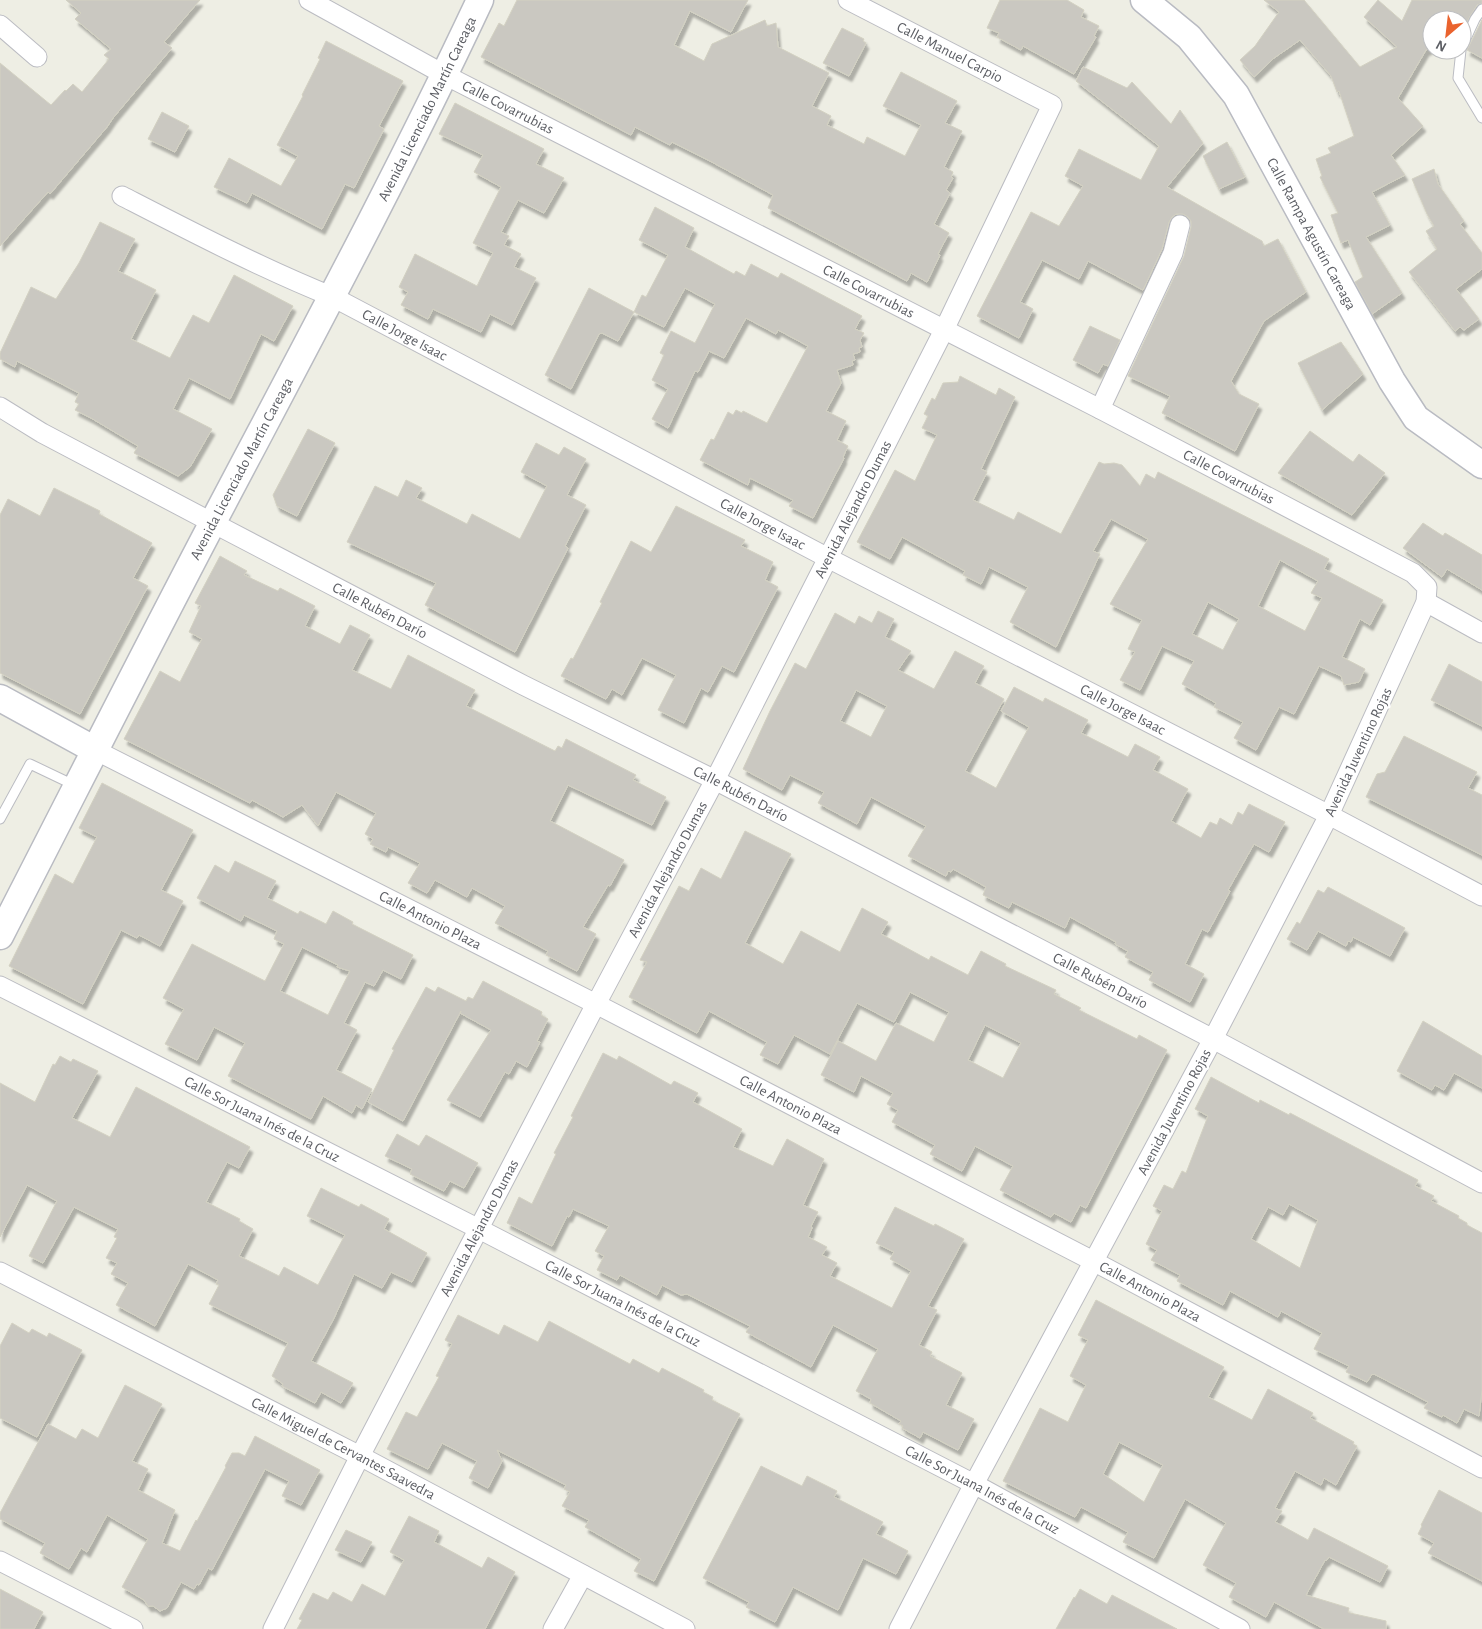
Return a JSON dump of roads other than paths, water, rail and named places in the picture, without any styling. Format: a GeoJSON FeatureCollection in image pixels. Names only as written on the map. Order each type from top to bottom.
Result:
{"type":"FeatureCollection","features":[{"type":"Feature","properties":{"kind":"street","name":"Calle Covarrubias"},"geometry":{"type":"LineString","coordinates":[[308,0],[445,75],[1100,409],[1413,573],[1426,594],[1482,633]]}},
{"type":"Feature","properties":{"kind":"street","name":"Avenida Licenciado Martín Careaga"},"geometry":{"type":"LineString","coordinates":[[0,936],[213,523],[333,297],[445,75],[480,0]]}},
{"type":"Feature","properties":{"kind":"street","name":"Calle Manuel Carpio"},"geometry":{"type":"LineString","coordinates":[[848,0],[1052,105]]}},
{"type":"Feature","properties":{"kind":"street","name":"Calle Rampa Agustín Careaga"},"geometry":{"type":"LineString","coordinates":[[1144,0],[1189,37],[1236,95],[1392,381],[1416,418],[1482,465]]}},
{"type":"Feature","properties":{"kind":"street"},"geometry":{"type":"LineString","coordinates":[[0,25],[37,57]]}},
{"type":"Feature","properties":{"kind":"street","name":"Avenida Alejandro Dumas"},"geometry":{"type":"LineString","coordinates":[[273,1629],[360,1456],[715,780],[944,330],[1052,105]]}},
{"type":"Feature","properties":{"kind":"street","name":"Calle Jorge Isaac"},"geometry":{"type":"LineString","coordinates":[[122,196],[294,282],[333,297],[828,558],[1329,815],[1482,896]]}},
{"type":"Feature","properties":{"kind":"street"},"geometry":{"type":"LineString","coordinates":[[1100,409],[1174,254],[1180,225]]}},
{"type":"Feature","properties":{"kind":"street","name":"Calle Rubén Darío"},"geometry":{"type":"LineString","coordinates":[[0,407],[42,433],[213,523],[523,684],[715,780],[1213,1039],[1482,1183]]}},
{"type":"Feature","properties":{"kind":"street","name":"Avenida Juventino Rojas"},"geometry":{"type":"LineString","coordinates":[[899,1629],[974,1484],[1213,1039],[1329,815],[1426,594]]}},
{"type":"Feature","properties":{"kind":"street"},"geometry":{"type":"LineString","coordinates":[[0,698],[95,750]]}},
{"type":"Feature","properties":{"kind":"street","name":"Calle Antonio Plaza"},"geometry":{"type":"LineString","coordinates":[[95,750],[596,1004],[1093,1262],[1482,1468]]}},
{"type":"Feature","properties":{"kind":"street","name":"Calle Sor Juana Inés de la Cruz"},"geometry":{"type":"LineString","coordinates":[[0,986],[479,1229],[974,1484],[1240,1629]]}},
{"type":"Feature","properties":{"kind":"street","name":"Calle Miguel de Cervantes Saavedra"},"geometry":{"type":"LineString","coordinates":[[0,1272],[360,1456],[685,1629]]}},
{"type":"Feature","properties":{"kind":"street"},"geometry":{"type":"LineString","coordinates":[[0,1561],[133,1629]]}},
{"type":"Feature","properties":{"kind":"street"},"geometry":{"type":"LineString","coordinates":[[553,1629],[583,1575]]}},
{"type":"Feature","properties":{"kind":"lane"},"geometry":{"type":"LineString","coordinates":[[1472,25],[1482,9]]}},
{"type":"Feature","properties":{"kind":"lane"},"geometry":{"type":"LineString","coordinates":[[1460,60],[1458,78],[1482,118]]}},
{"type":"Feature","properties":{"kind":"lane"},"geometry":{"type":"LineString","coordinates":[[0,819],[30,764],[76,786]]}}]}
